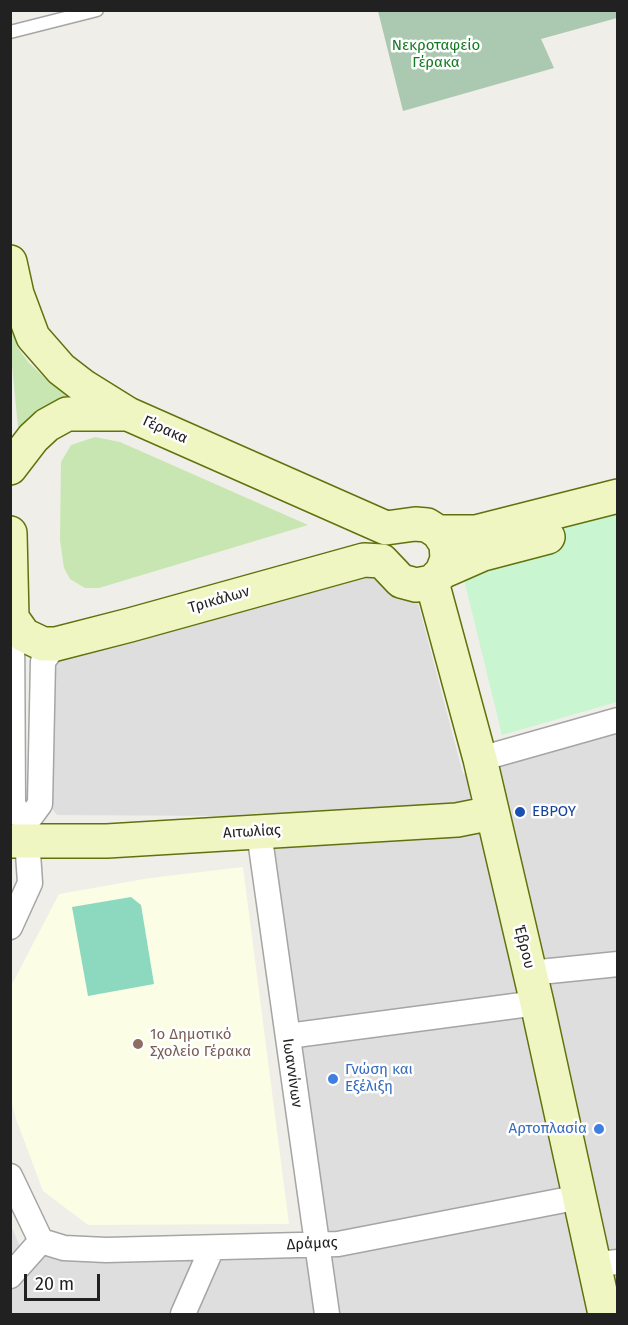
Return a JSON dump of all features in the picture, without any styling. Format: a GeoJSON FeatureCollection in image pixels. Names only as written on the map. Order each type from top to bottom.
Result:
{"type":"FeatureCollection","features":[{"type":"Feature","properties":{"kind":"street","name":"Γέρακα"},"geometry":{"type":"LineString","coordinates":[[10,262],[17,294],[33,337],[61,369],[128,414],[386,528],[415,524],[427,525],[438,532]]}},
{"type":"Feature","properties":{"kind":"street"},"geometry":{"type":"LineString","coordinates":[[10,468],[33,438],[47,425],[67,414],[128,414]]}},
{"type":"Feature","properties":{"kind":"street"},"geometry":{"type":"LineString","coordinates":[[438,532],[476,532],[618,496]]}},
{"type":"Feature","properties":{"kind":"street"},"geometry":{"type":"LineString","coordinates":[[437,577],[483,554],[618,518]]}},
{"type":"Feature","properties":{"kind":"street"},"geometry":{"type":"LineString","coordinates":[[437,577],[447,558],[446,544],[438,532]]}},
{"type":"Feature","properties":{"kind":"street"},"geometry":{"type":"LineString","coordinates":[[10,533],[13,806],[30,883],[10,927]]}},
{"type":"Feature","properties":{"kind":"street","name":"Τρικάλων"},"geometry":{"type":"LineString","coordinates":[[56,644],[364,560],[382,561],[401,581],[416,585],[437,577]]}},
{"type":"Feature","properties":{"kind":"street","name":"Έβρου"},"geometry":{"type":"LineString","coordinates":[[437,577],[534,988],[580,1197],[607,1263],[605,1314]]}},
{"type":"Feature","properties":{"kind":"street"},"geometry":{"type":"LineString","coordinates":[[12,618],[24,635],[33,641],[56,644],[43,661],[40,804],[21,836]]}},
{"type":"Feature","properties":{"kind":"street"},"geometry":{"type":"LineString","coordinates":[[480,759],[618,720]]}},
{"type":"Feature","properties":{"kind":"street","name":"Αιτωλίας"},"geometry":{"type":"LineString","coordinates":[[21,836],[107,841],[457,820],[492,813]]}},
{"type":"Feature","properties":{"kind":"street","name":"Ιωαννίνων"},"geometry":{"type":"LineString","coordinates":[[259,832],[315,1245],[327,1314]]}},
{"type":"Feature","properties":{"kind":"street"},"geometry":{"type":"LineString","coordinates":[[288,1036],[534,988],[618,964]]}},
{"type":"Feature","properties":{"kind":"street"},"geometry":{"type":"LineString","coordinates":[[10,1176],[41,1240],[10,1275]]}},
{"type":"Feature","properties":{"kind":"street","name":"Δράμας"},"geometry":{"type":"LineString","coordinates":[[41,1240],[64,1248],[212,1248],[338,1244],[580,1197]]}},
{"type":"Feature","properties":{"kind":"street"},"geometry":{"type":"LineString","coordinates":[[183,1314],[212,1248]]}},
{"type":"Feature","properties":{"kind":"lane"},"geometry":{"type":"LineString","coordinates":[[10,32],[97,10]]}},
{"type":"Feature","properties":{"kind":"shaded area"},"geometry":{"type":"Polygon","coordinates":[[[376,566],[418,603],[463,774],[617,729],[617,1314],[11,1314],[10,1223],[21,1249],[222,1260],[328,1254],[264,813],[225,816],[57,815],[48,803],[51,668],[74,651],[376,566]]]}},
{"type":"Feature","properties":{"kind":"shaded area","name":"1ο Δημοτικό Σχολείο Γέρακα"},"geometry":{"type":"Polygon","coordinates":[[[243,867],[289,1224],[88,1225],[43,1191],[16,1119],[11,1101],[10,988],[59,894],[150,878],[243,867]]]}},
{"type":"Feature","properties":{"kind":"green space","name":"Νεκροταφείο Γέρακα"},"geometry":{"type":"Polygon","coordinates":[[[617,10],[617,18],[541,39],[554,68],[403,111],[378,11],[617,10]]]}},
{"type":"Feature","properties":{"kind":"green space"},"geometry":{"type":"Polygon","coordinates":[[[10,315],[17,347],[29,363],[46,379],[79,397],[19,438],[11,354],[10,315]]]}},
{"type":"Feature","properties":{"kind":"green space"},"geometry":{"type":"Polygon","coordinates":[[[95,437],[120,442],[308,525],[99,588],[85,588],[70,579],[64,568],[60,540],[61,462],[71,445],[95,437]]]}},
{"type":"Feature","properties":{"kind":"green space"},"geometry":{"type":"Polygon","coordinates":[[[617,492],[617,702],[502,735],[455,543],[617,492]]]}},
{"type":"Feature","properties":{"kind":"green space"},"geometry":{"type":"Polygon","coordinates":[[[131,897],[141,905],[154,984],[88,996],[72,907],[131,897]]]}},
{"type":"Feature","properties":{"kind":"place","name":"ΕΒΡΟΥ"},"geometry":{"type":"Point","coordinates":[520,812]}},
{"type":"Feature","properties":{"kind":"place","name":"1ο Δημοτικό Σχολείο Γέρακα"},"geometry":{"type":"Point","coordinates":[138,1044]}},
{"type":"Feature","properties":{"kind":"place","name":"Γνώση και Εξέλιξη"},"geometry":{"type":"Point","coordinates":[333,1079]}},
{"type":"Feature","properties":{"kind":"place","name":"Αρτοπλασία"},"geometry":{"type":"Point","coordinates":[599,1129]}}]}
